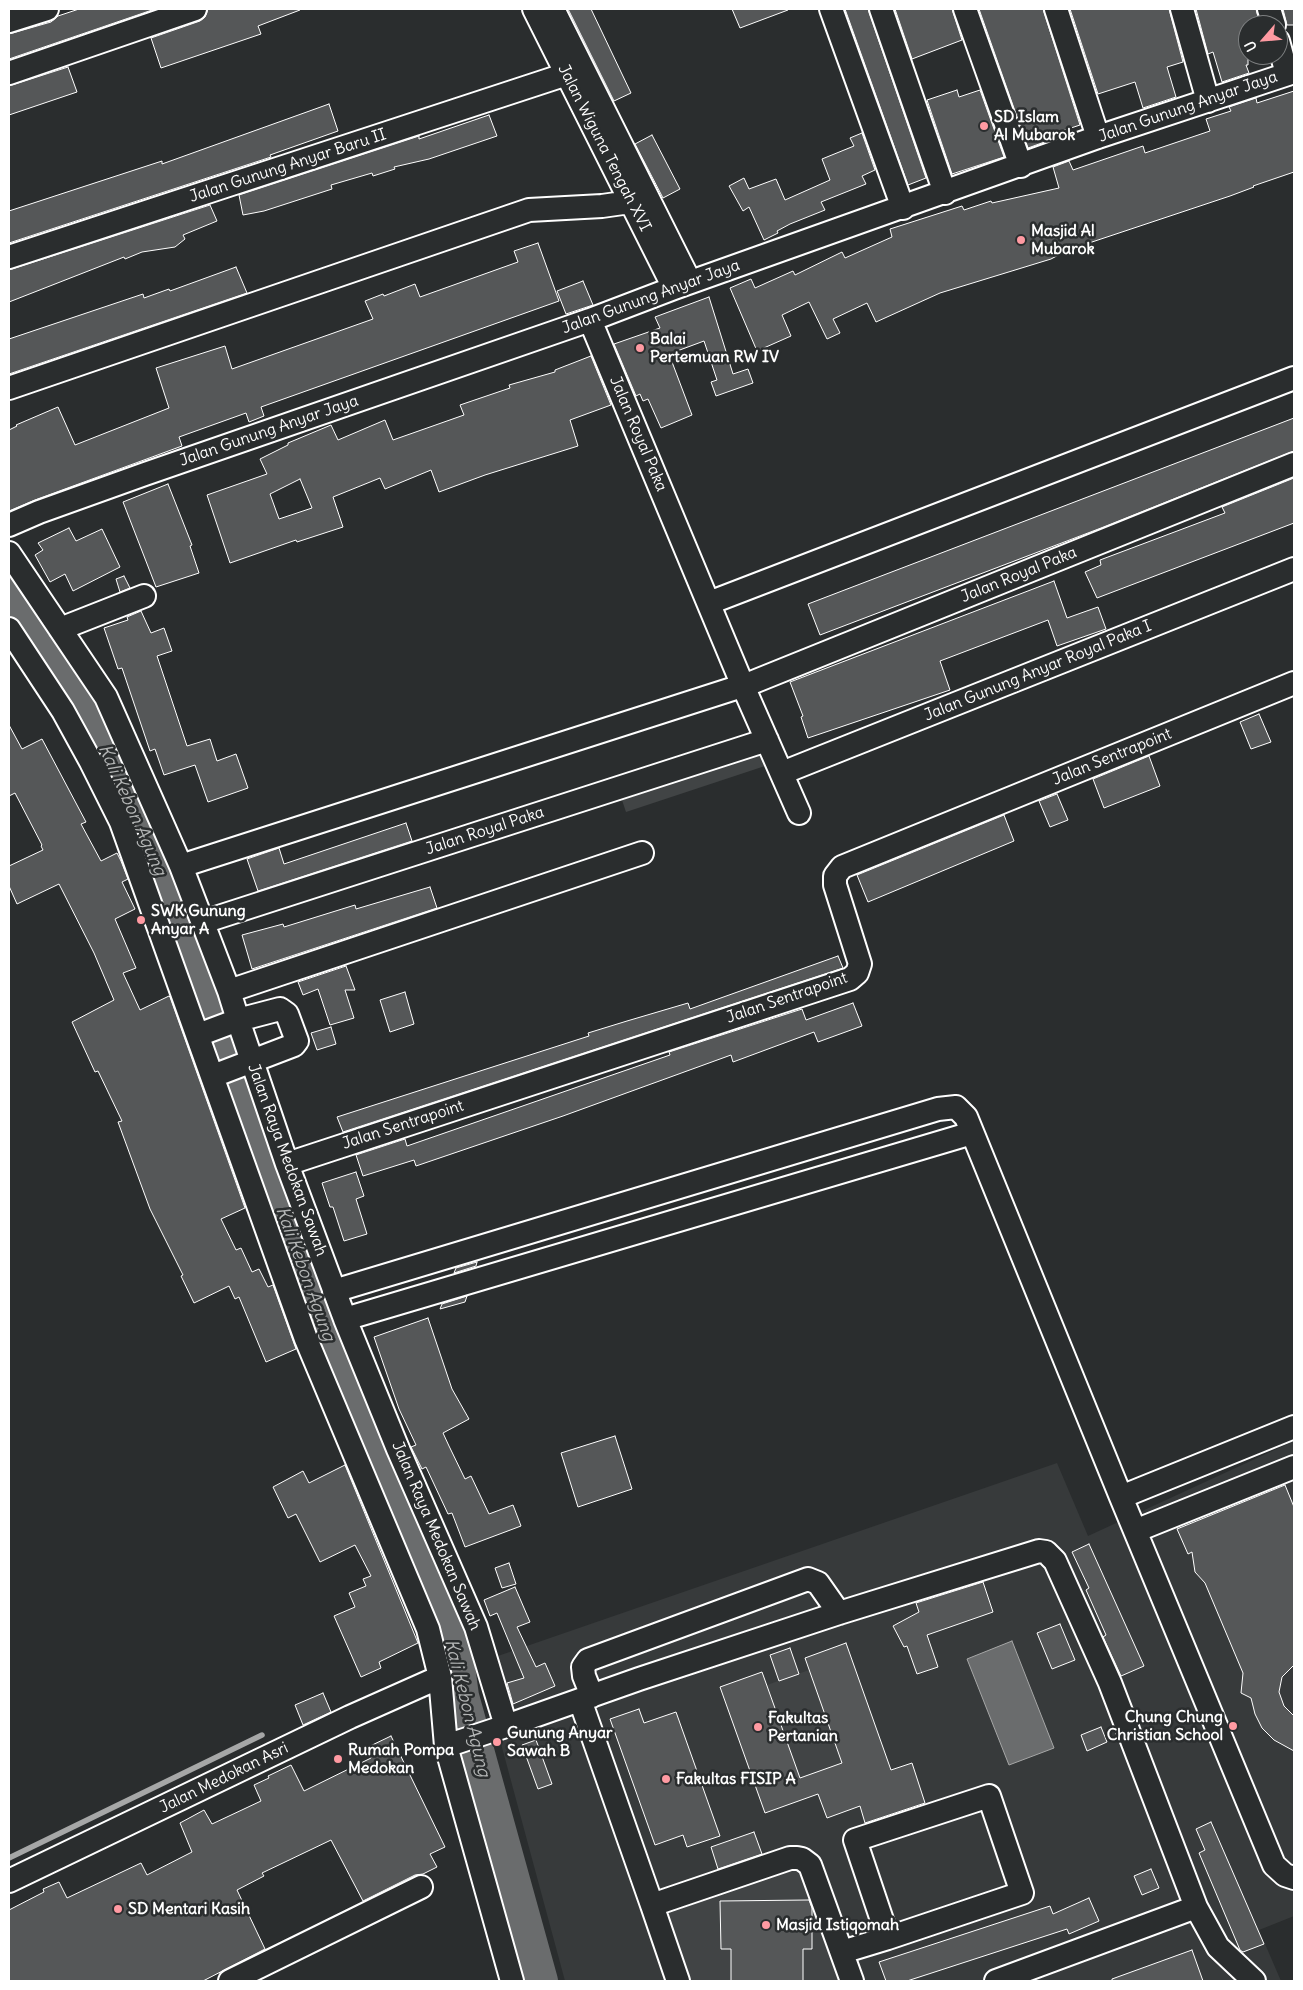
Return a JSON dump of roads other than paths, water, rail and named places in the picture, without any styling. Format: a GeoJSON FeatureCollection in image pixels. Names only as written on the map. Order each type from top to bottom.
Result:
{"type":"FeatureCollection","features":[{"type":"Feature","properties":{"kind":"street"},"geometry":{"type":"LineString","coordinates":[[9,21],[47,9]]}},
{"type":"Feature","properties":{"kind":"street"},"geometry":{"type":"LineString","coordinates":[[9,73],[195,9]]}},
{"type":"Feature","properties":{"kind":"street","name":"Jalan Wiguna Tengah XVI"},"geometry":{"type":"LineString","coordinates":[[534,9],[630,202],[682,285]]}},
{"type":"Feature","properties":{"kind":"street"},"geometry":{"type":"LineString","coordinates":[[553,9],[682,285]]}},
{"type":"Feature","properties":{"kind":"street"},"geometry":{"type":"LineString","coordinates":[[831,9],[903,208]]}},
{"type":"Feature","properties":{"kind":"street"},"geometry":{"type":"LineString","coordinates":[[881,9],[945,193]]}},
{"type":"Feature","properties":{"kind":"street"},"geometry":{"type":"LineString","coordinates":[[965,9],[1021,166]]}},
{"type":"Feature","properties":{"kind":"street"},"geometry":{"type":"LineString","coordinates":[[1056,9],[1098,137]]}},
{"type":"Feature","properties":{"kind":"street"},"geometry":{"type":"LineString","coordinates":[[1182,9],[1208,102]]}},
{"type":"Feature","properties":{"kind":"street","name":"Jalan Gunung Anyar Jaya"},"geometry":{"type":"LineString","coordinates":[[9,525],[39,512],[145,474],[590,320],[682,285],[903,208],[1098,137],[1208,102],[1290,73]]}},
{"type":"Feature","properties":{"kind":"street","name":"Jalan Gunung Anyar Baru II"},"geometry":{"type":"LineString","coordinates":[[9,257],[567,74]]}},
{"type":"Feature","properties":{"kind":"street"},"geometry":{"type":"LineString","coordinates":[[9,388],[529,210],[602,206],[630,202]]}},
{"type":"Feature","properties":{"kind":"street","name":"Jalan Royal Paka"},"geometry":{"type":"LineString","coordinates":[[590,320],[743,686],[799,813]]}},
{"type":"Feature","properties":{"kind":"street"},"geometry":{"type":"LineString","coordinates":[[709,603],[1294,378]]}},
{"type":"Feature","properties":{"kind":"street","name":"Jalan Royal Paka"},"geometry":{"type":"LineString","coordinates":[[181,866],[743,686],[1294,464]]}},
{"type":"Feature","properties":{"kind":"street","name":"Jalan Raya Medokan Sawah"},"geometry":{"type":"LineString","coordinates":[[9,553],[106,697],[181,866],[229,991],[234,1022],[248,1063],[334,1291],[398,1449],[476,1627],[500,1728]]}},
{"type":"Feature","properties":{"kind":"street","name":"Jalan Gunung Anyar Royal Paka I"},"geometry":{"type":"LineString","coordinates":[[782,773],[1294,569]]}},
{"type":"Feature","properties":{"kind":"street"},"geometry":{"type":"LineString","coordinates":[[60,629],[144,596]]}},
{"type":"Feature","properties":{"kind":"street"},"geometry":{"type":"LineString","coordinates":[[9,629],[62,711],[91,762],[121,822],[200,1034],[217,1074],[306,1339],[428,1629],[440,1677],[453,1744],[512,1981]]}},
{"type":"Feature","properties":{"kind":"street","name":"Jalan Sentrapoint"},"geometry":{"type":"LineString","coordinates":[[287,1164],[850,979],[857,973],[860,964],[835,885],[835,876],[842,866],[1294,683]]}},
{"type":"Feature","properties":{"kind":"street","name":"Jalan Royal Paka"},"geometry":{"type":"LineString","coordinates":[[203,922],[767,740]]}},
{"type":"Feature","properties":{"kind":"street"},"geometry":{"type":"LineString","coordinates":[[229,991],[642,853]]}},
{"type":"Feature","properties":{"kind":"street"},"geometry":{"type":"LineString","coordinates":[[200,1034],[280,1009],[287,1014],[297,1041],[294,1045],[217,1074]]}},
{"type":"Feature","properties":{"kind":"street"},"geometry":{"type":"LineString","coordinates":[[334,1291],[938,1108],[956,1107],[966,1117],[1120,1497],[1274,1865],[1284,1875],[1294,1878]]}},
{"type":"Feature","properties":{"kind":"street"},"geometry":{"type":"LineString","coordinates":[[345,1319],[972,1132]]}},
{"type":"Feature","properties":{"kind":"street"},"geometry":{"type":"LineString","coordinates":[[1120,1497],[1294,1427]]}},
{"type":"Feature","properties":{"kind":"street"},"geometry":{"type":"LineString","coordinates":[[1135,1531],[1294,1467]]}},
{"type":"Feature","properties":{"kind":"street"},"geometry":{"type":"LineString","coordinates":[[453,1744],[640,1678],[839,1613],[1039,1551],[1049,1554],[1056,1561],[1110,1683],[1196,1907],[1218,1947],[1254,1981]]}},
{"type":"Feature","properties":{"kind":"street"},"geometry":{"type":"LineString","coordinates":[[678,1981],[586,1698],[583,1667],[588,1660],[808,1579],[818,1583],[839,1613]]}},
{"type":"Feature","properties":{"kind":"street","name":"Jalan Medokan Asri"},"geometry":{"type":"LineString","coordinates":[[9,1881],[332,1726],[440,1677]]}},
{"type":"Feature","properties":{"kind":"street"},"geometry":{"type":"LineString","coordinates":[[842,1952],[888,1938],[1022,1893],[989,1796],[855,1840],[888,1938]]}},
{"type":"Feature","properties":{"kind":"street"},"geometry":{"type":"LineString","coordinates":[[652,1905],[790,1858],[802,1859],[810,1865],[852,1981]]}},
{"type":"Feature","properties":{"kind":"street"},"geometry":{"type":"LineString","coordinates":[[230,1981],[421,1888]]}},
{"type":"Feature","properties":{"kind":"street"},"geometry":{"type":"LineString","coordinates":[[996,1981],[1196,1907]]}},
{"type":"Feature","properties":{"kind":"waterway","name":"Kali Kebon Agung"},"geometry":{"type":"LineString","coordinates":[[9,590],[92,722],[147,833],[332,1350],[409,1533],[456,1652],[462,1696],[541,1981]]}},
{"type":"Feature","properties":{"kind":"waterway"},"geometry":{"type":"LineString","coordinates":[[9,1858],[262,1735]]}},
{"type":"Feature","properties":{"kind":"place","name":"SD Islam Al Mubarok"},"geometry":{"type":"Point","coordinates":[984,126]}},
{"type":"Feature","properties":{"kind":"place","name":"Masjid Al Mubarok"},"geometry":{"type":"Point","coordinates":[1021,240]}},
{"type":"Feature","properties":{"kind":"place","name":"Balai Pertemuan RW IV"},"geometry":{"type":"Point","coordinates":[640,348]}},
{"type":"Feature","properties":{"kind":"place","name":"SWK Gunung Anyar A"},"geometry":{"type":"Point","coordinates":[141,920]}},
{"type":"Feature","properties":{"kind":"place","name":"Chung Chung Christian School"},"geometry":{"type":"Point","coordinates":[1233,1726]}},
{"type":"Feature","properties":{"kind":"place","name":"Fakultas Pertanian"},"geometry":{"type":"Point","coordinates":[758,1727]}},
{"type":"Feature","properties":{"kind":"place","name":"Gunung Anyar Sawah B"},"geometry":{"type":"Point","coordinates":[497,1742]}},
{"type":"Feature","properties":{"kind":"place","name":"Rumah Pompa Medokan"},"geometry":{"type":"Point","coordinates":[338,1759]}},
{"type":"Feature","properties":{"kind":"place","name":"Fakultas FISIP A"},"geometry":{"type":"Point","coordinates":[666,1779]}},
{"type":"Feature","properties":{"kind":"place","name":"SD Mentari Kasih"},"geometry":{"type":"Point","coordinates":[118,1909]}},
{"type":"Feature","properties":{"kind":"place","name":"Masjid Istiqomah"},"geometry":{"type":"Point","coordinates":[766,1925]}}]}
